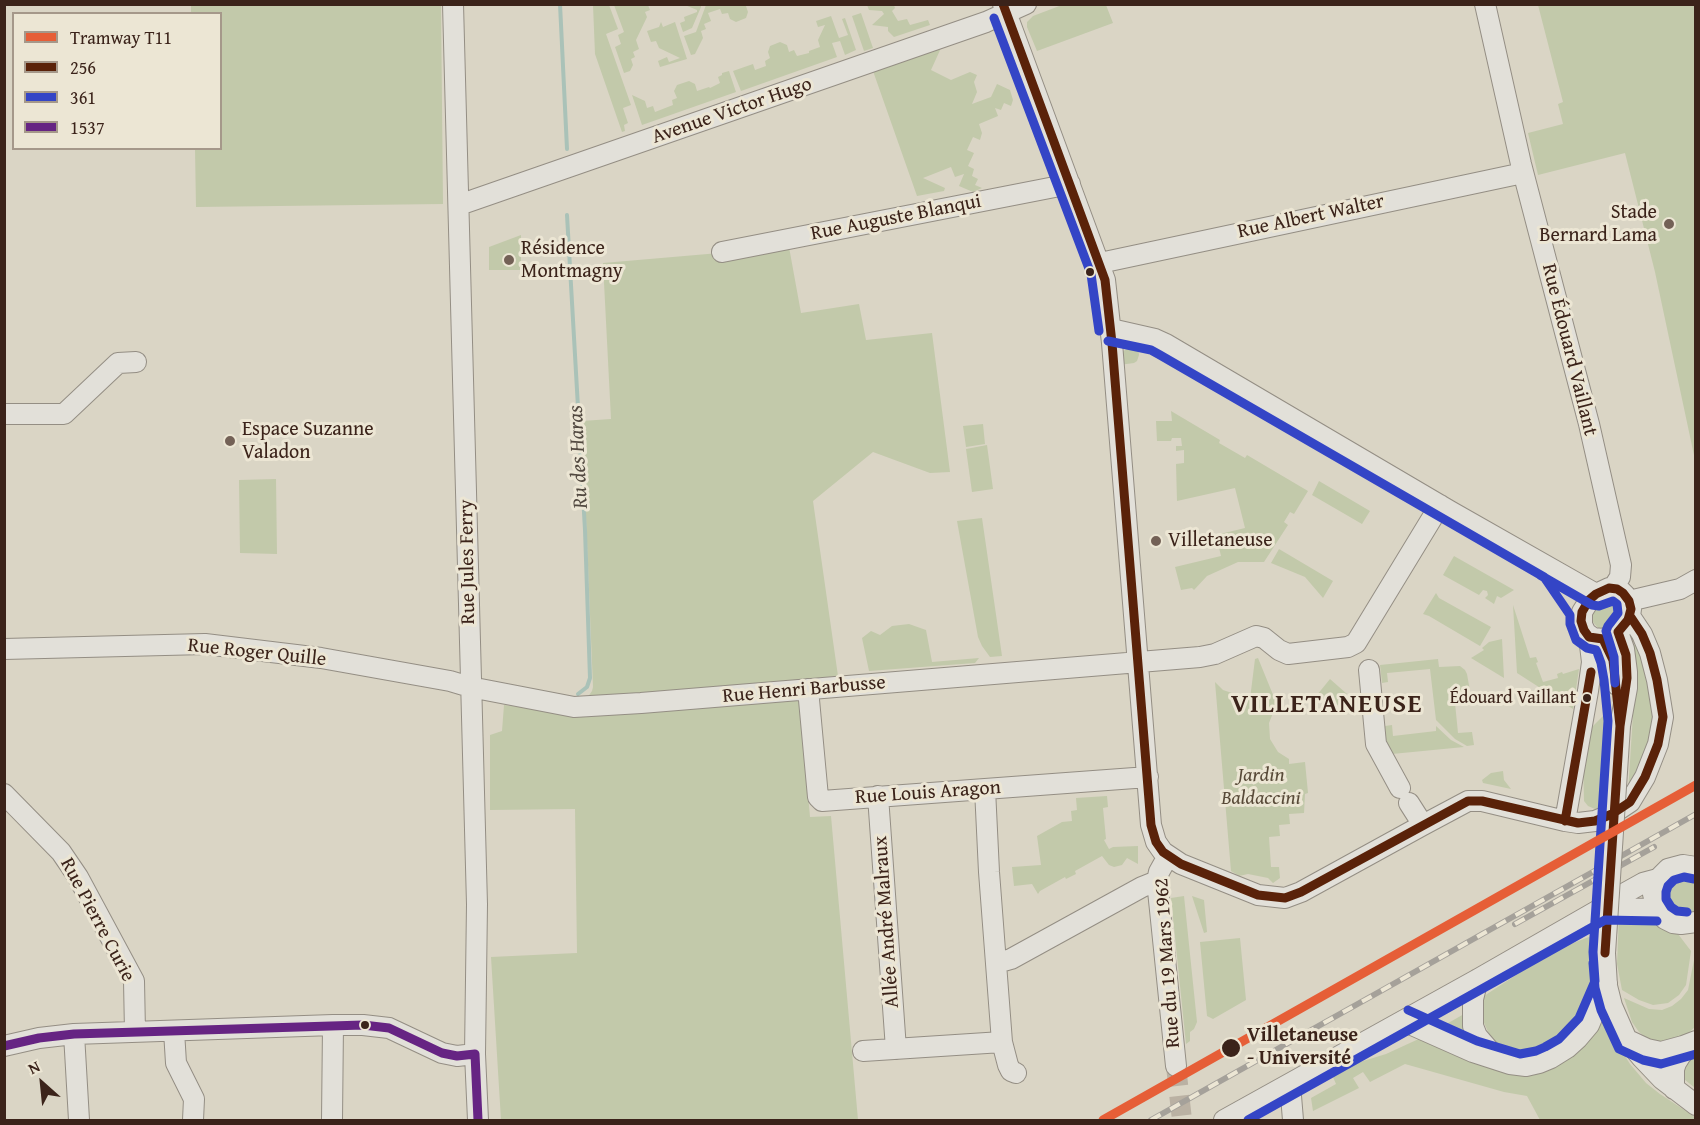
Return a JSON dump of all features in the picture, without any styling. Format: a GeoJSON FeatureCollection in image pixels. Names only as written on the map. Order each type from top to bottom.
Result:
{"type":"FeatureCollection","features":[{"type":"Feature","properties":{"kind":"street","name":"Rue Jules Ferry"},"geometry":{"type":"LineString","coordinates":[[453,4],[477,904],[475,1054],[478,1120]]}},
{"type":"Feature","properties":{"kind":"street","name":"Avenue Victor Hugo"},"geometry":{"type":"LineString","coordinates":[[459,206],[986,22],[1004,9],[1026,4]]}},
{"type":"Feature","properties":{"kind":"street","name":"Rue Édouard Vaillant"},"geometry":{"type":"LineString","coordinates":[[1485,4],[1523,172],[1589,424],[1620,557],[1621,574],[1604,591]]}},
{"type":"Feature","properties":{"kind":"street","name":"Rue du 19 Mars 1962"},"geometry":{"type":"LineString","coordinates":[[1004,9],[1105,280],[1111,329],[1152,831],[1156,842],[1168,856],[1157,881],[1176,1066]]}},
{"type":"Feature","properties":{"kind":"street","name":"Rue Albert Walter"},"geometry":{"type":"LineString","coordinates":[[1100,263],[1523,172]]}},
{"type":"Feature","properties":{"kind":"street","name":"Rue Auguste Blanqui"},"geometry":{"type":"LineString","coordinates":[[722,252],[1070,184]]}},
{"type":"Feature","properties":{"kind":"street"},"geometry":{"type":"LineString","coordinates":[[1111,329],[1155,339],[1166,344],[1552,568],[1604,591]]}},
{"type":"Feature","properties":{"kind":"street"},"geometry":{"type":"LineString","coordinates":[[4,414],[64,414],[118,363],[136,362]]}},
{"type":"Feature","properties":{"kind":"street","name":"Rue Henri Barbusse"},"geometry":{"type":"LineString","coordinates":[[471,687],[574,707],[1210,656],[1256,636],[1264,638],[1288,654],[1354,645],[1440,504]]}},
{"type":"Feature","properties":{"kind":"street"},"geometry":{"type":"LineString","coordinates":[[1552,568],[1582,612]]}},
{"type":"Feature","properties":{"kind":"street"},"geometry":{"type":"LineString","coordinates":[[1630,608],[1680,589],[1695,580]]}},
{"type":"Feature","properties":{"kind":"street"},"geometry":{"type":"LineString","coordinates":[[1168,856],[1181,864],[1258,896],[1285,898],[1301,892],[1462,804],[1474,800],[1578,823],[1595,821],[1627,805],[1645,777],[1658,744],[1663,717],[1657,680],[1645,639],[1620,590],[1604,591],[1589,600],[1582,612],[1582,625],[1624,649],[1627,672],[1627,688],[1620,723],[1605,953],[1607,982],[1612,1006],[1627,1040],[1674,1089],[1695,1105]]}},
{"type":"Feature","properties":{"kind":"street"},"geometry":{"type":"LineString","coordinates":[[1565,821],[1590,682],[1592,654],[1603,636],[1626,623],[1630,608]]}},
{"type":"Feature","properties":{"kind":"street","name":"Rue Roger Quille"},"geometry":{"type":"LineString","coordinates":[[4,650],[205,644],[321,658],[450,681],[471,687]]}},
{"type":"Feature","properties":{"kind":"street"},"geometry":{"type":"LineString","coordinates":[[1369,670],[1376,744],[1423,825]]}},
{"type":"Feature","properties":{"kind":"street","name":"Rue Louis Aragon"},"geometry":{"type":"LineString","coordinates":[[808,689],[818,797],[822,801],[1148,777]]}},
{"type":"Feature","properties":{"kind":"street"},"geometry":{"type":"LineString","coordinates":[[985,789],[1002,1042],[1008,1065],[1011,1071],[1016,1073]]}},
{"type":"Feature","properties":{"kind":"street","name":"Rue Pierre Curie"},"geometry":{"type":"LineString","coordinates":[[4,794],[61,852],[78,877],[134,981],[135,1032]]}},
{"type":"Feature","properties":{"kind":"street","name":"Allée André Malraux"},"geometry":{"type":"LineString","coordinates":[[878,796],[897,1048]]}},
{"type":"Feature","properties":{"kind":"street"},"geometry":{"type":"LineString","coordinates":[[1692,928],[1669,921],[1657,909],[1653,894],[1658,879],[1664,872],[1683,864],[1695,867]]}},
{"type":"Feature","properties":{"kind":"street"},"geometry":{"type":"LineString","coordinates":[[1224,1120],[1478,979],[1643,883],[1658,879]]}},
{"type":"Feature","properties":{"kind":"street"},"geometry":{"type":"LineString","coordinates":[[997,963],[1011,959],[1157,881]]}},
{"type":"Feature","properties":{"kind":"street"},"geometry":{"type":"LineString","coordinates":[[1602,908],[1657,909]]}},
{"type":"Feature","properties":{"kind":"street"},"geometry":{"type":"LineString","coordinates":[[1478,979],[1473,999],[1474,1029],[1477,1036],[1497,1059]]}},
{"type":"Feature","properties":{"kind":"street"},"geometry":{"type":"LineString","coordinates":[[1403,1021],[1473,1052],[1514,1065],[1526,1066],[1551,1058],[1567,1048],[1589,1025],[1607,982]]}},
{"type":"Feature","properties":{"kind":"street"},"geometry":{"type":"LineString","coordinates":[[332,1120],[333,1025]]}},
{"type":"Feature","properties":{"kind":"street"},"geometry":{"type":"LineString","coordinates":[[4,1046],[39,1038],[74,1034],[333,1025],[389,1028],[442,1053],[457,1056],[475,1054]]}},
{"type":"Feature","properties":{"kind":"street"},"geometry":{"type":"LineString","coordinates":[[174,1031],[176,1063],[194,1099],[193,1120]]}},
{"type":"Feature","properties":{"kind":"street"},"geometry":{"type":"LineString","coordinates":[[74,1034],[79,1120]]}},
{"type":"Feature","properties":{"kind":"street"},"geometry":{"type":"LineString","coordinates":[[1627,1040],[1647,1049],[1661,1052],[1694,1042]]}},
{"type":"Feature","properties":{"kind":"street"},"geometry":{"type":"LineString","coordinates":[[863,1051],[1002,1042]]}},
{"type":"Feature","properties":{"kind":"street"},"geometry":{"type":"LineString","coordinates":[[1674,1089],[1676,1063],[1694,1042]]}},
{"type":"Feature","properties":{"kind":"street"},"geometry":{"type":"LineString","coordinates":[[1290,1084],[1293,1120]]}},
{"type":"Feature","properties":{"kind":"green space"},"geometry":{"type":"Polygon","coordinates":[[[191,5],[441,5],[443,204],[196,207],[195,150],[222,150],[222,12],[191,12],[191,5]]]}},
{"type":"Feature","properties":{"kind":"green space"},"geometry":{"type":"Polygon","coordinates":[[[593,5],[609,5],[618,29],[606,34],[631,105],[623,108],[628,123],[624,125],[625,131],[622,132],[595,54],[593,5]]]}},
{"type":"Feature","properties":{"kind":"green space"},"geometry":{"type":"Polygon","coordinates":[[[614,5],[648,5],[650,10],[645,12],[647,17],[636,40],[639,49],[633,52],[635,57],[631,59],[633,65],[630,71],[624,73],[615,47],[621,44],[618,35],[624,32],[614,5]]]}},
{"type":"Feature","properties":{"kind":"green space"},"geometry":{"type":"Polygon","coordinates":[[[685,5],[701,5],[701,7],[692,28],[683,32],[680,23],[685,21],[684,17],[697,12],[685,5]]]}},
{"type":"Feature","properties":{"kind":"green space"},"geometry":{"type":"Polygon","coordinates":[[[706,5],[751,5],[746,6],[748,12],[746,18],[736,22],[730,19],[728,13],[722,14],[720,9],[708,13],[711,21],[704,24],[706,29],[701,31],[703,38],[695,54],[691,55],[684,36],[696,32],[706,5]]]}},
{"type":"Feature","properties":{"kind":"green space"},"geometry":{"type":"Polygon","coordinates":[[[867,5],[894,5],[895,8],[892,11],[898,21],[907,19],[910,25],[928,20],[930,25],[894,37],[888,31],[888,27],[872,25],[884,14],[882,11],[869,10],[867,5]]]}},
{"type":"Feature","properties":{"kind":"green space"},"geometry":{"type":"Polygon","coordinates":[[[1062,5],[1106,5],[1113,23],[1037,51],[1027,22],[1033,16],[1062,5]]]}},
{"type":"Feature","properties":{"kind":"green space","name":"Stade Bernard Lama"},"geometry":{"type":"Polygon","coordinates":[[[1538,5],[1695,5],[1695,460],[1655,272],[1625,153],[1538,175],[1528,133],[1563,124],[1558,104],[1563,102],[1538,5]]]}},
{"type":"Feature","properties":{"kind":"green space"},"geometry":{"type":"Polygon","coordinates":[[[861,13],[873,48],[864,51],[852,16],[861,13]]]}},
{"type":"Feature","properties":{"kind":"green space"},"geometry":{"type":"Polygon","coordinates":[[[831,16],[839,38],[848,35],[842,19],[845,18],[856,50],[845,55],[840,41],[832,43],[837,57],[741,91],[733,71],[753,64],[755,70],[766,66],[765,61],[770,58],[768,52],[770,46],[780,42],[787,45],[789,52],[794,50],[797,56],[820,47],[818,40],[825,25],[818,27],[816,21],[831,16]]]}},
{"type":"Feature","properties":{"kind":"green space"},"geometry":{"type":"Polygon","coordinates":[[[661,22],[663,27],[675,22],[687,59],[660,67],[658,61],[667,57],[669,62],[680,58],[659,48],[656,41],[651,42],[647,31],[659,27],[661,22]]]}},
{"type":"Feature","properties":{"kind":"green space"},"geometry":{"type":"Polygon","coordinates":[[[941,48],[931,70],[951,80],[970,72],[977,75],[974,82],[977,92],[972,104],[991,97],[997,84],[1010,90],[1013,100],[1011,106],[1004,103],[1001,110],[995,108],[998,116],[979,124],[982,133],[980,140],[973,137],[967,150],[974,153],[968,166],[974,169],[972,176],[978,179],[975,185],[982,188],[973,192],[959,186],[964,174],[955,177],[951,167],[923,178],[945,188],[944,191],[917,196],[873,71],[941,48]]]}},
{"type":"Feature","properties":{"kind":"green space"},"geometry":{"type":"Polygon","coordinates":[[[729,71],[736,92],[642,125],[632,95],[645,101],[647,108],[653,106],[655,112],[673,105],[672,100],[677,98],[674,91],[677,85],[689,81],[695,84],[697,91],[710,88],[720,83],[718,77],[722,73],[729,71]]]}},
{"type":"Feature","properties":{"kind":"green space"},"geometry":{"type":"Polygon","coordinates":[[[521,235],[521,270],[489,270],[489,247],[521,235]]]}},
{"type":"Feature","properties":{"kind":"green space"},"geometry":{"type":"Polygon","coordinates":[[[789,247],[801,313],[859,304],[866,340],[932,333],[950,472],[930,473],[873,452],[813,501],[838,676],[585,701],[593,687],[582,421],[611,419],[603,263],[789,247]]]}},
{"type":"Feature","properties":{"kind":"green space"},"geometry":{"type":"Polygon","coordinates":[[[1138,345],[1137,361],[1119,365],[1122,352],[1138,345]]]}},
{"type":"Feature","properties":{"kind":"green space"},"geometry":{"type":"Polygon","coordinates":[[[1171,411],[1220,440],[1219,443],[1245,458],[1247,455],[1308,491],[1294,514],[1290,512],[1284,522],[1288,525],[1264,562],[1238,562],[1207,576],[1194,590],[1192,588],[1181,590],[1175,567],[1221,556],[1216,535],[1245,528],[1235,488],[1177,501],[1176,464],[1184,463],[1184,450],[1176,451],[1176,446],[1182,446],[1181,438],[1157,441],[1156,421],[1172,421],[1171,411]]]}},
{"type":"Feature","properties":{"kind":"green space"},"geometry":{"type":"Polygon","coordinates":[[[983,424],[985,444],[966,447],[963,426],[983,424]]]}},
{"type":"Feature","properties":{"kind":"green space"},"geometry":{"type":"Polygon","coordinates":[[[987,445],[993,489],[972,492],[966,449],[987,445]]]}},
{"type":"Feature","properties":{"kind":"green space"},"geometry":{"type":"Polygon","coordinates":[[[276,479],[277,554],[240,553],[239,480],[276,479]]]}},
{"type":"Feature","properties":{"kind":"green space"},"geometry":{"type":"Polygon","coordinates":[[[1319,481],[1370,511],[1362,524],[1312,495],[1319,481]]]}},
{"type":"Feature","properties":{"kind":"green space"},"geometry":{"type":"Polygon","coordinates":[[[982,518],[1002,656],[990,657],[978,637],[957,521],[982,518]]]}},
{"type":"Feature","properties":{"kind":"green space"},"geometry":{"type":"Polygon","coordinates":[[[1279,549],[1333,581],[1323,598],[1305,577],[1271,563],[1279,549]]]}},
{"type":"Feature","properties":{"kind":"green space"},"geometry":{"type":"Polygon","coordinates":[[[1454,556],[1514,590],[1501,598],[1497,596],[1494,604],[1485,598],[1488,595],[1487,591],[1483,590],[1479,595],[1443,575],[1454,556]]]}},
{"type":"Feature","properties":{"kind":"green space"},"geometry":{"type":"Polygon","coordinates":[[[1436,593],[1439,598],[1491,627],[1480,646],[1423,614],[1436,593]]]}},
{"type":"Feature","properties":{"kind":"green space"},"geometry":{"type":"Polygon","coordinates":[[[1611,599],[1617,603],[1620,615],[1608,628],[1598,628],[1593,622],[1593,613],[1604,601],[1611,599]]]}},
{"type":"Feature","properties":{"kind":"green space"},"geometry":{"type":"Polygon","coordinates":[[[1513,605],[1530,658],[1536,657],[1543,682],[1558,678],[1557,674],[1562,672],[1563,674],[1579,669],[1573,709],[1517,673],[1513,605]]]}},
{"type":"Feature","properties":{"kind":"green space"},"geometry":{"type":"Polygon","coordinates":[[[909,624],[926,630],[932,662],[979,658],[975,663],[869,671],[862,638],[871,631],[880,635],[892,626],[909,624]]]}},
{"type":"Feature","properties":{"kind":"green space"},"geometry":{"type":"Polygon","coordinates":[[[1502,639],[1504,678],[1471,658],[1484,650],[1482,648],[1489,642],[1502,639]]]}},
{"type":"Feature","properties":{"kind":"green space"},"geometry":{"type":"Polygon","coordinates":[[[1640,641],[1653,683],[1654,732],[1628,793],[1635,682],[1633,646],[1640,641]]]}},
{"type":"Feature","properties":{"kind":"green space","name":"Jardin Baldaccini"},"geometry":{"type":"Polygon","coordinates":[[[1258,658],[1278,707],[1269,723],[1270,739],[1278,752],[1289,759],[1289,764],[1305,762],[1308,793],[1305,794],[1304,813],[1289,814],[1290,824],[1279,825],[1280,836],[1269,837],[1271,867],[1279,867],[1280,878],[1273,883],[1268,878],[1248,874],[1239,876],[1231,871],[1215,682],[1223,690],[1250,699],[1255,659],[1258,658]]]}},
{"type":"Feature","properties":{"kind":"green space"},"geometry":{"type":"Polygon","coordinates":[[[1438,659],[1439,667],[1460,666],[1467,674],[1470,691],[1454,693],[1458,733],[1472,732],[1474,745],[1467,746],[1455,739],[1436,720],[1430,669],[1387,673],[1388,682],[1382,683],[1380,665],[1438,659]]]}},
{"type":"Feature","properties":{"kind":"green space"},"geometry":{"type":"Polygon","coordinates":[[[1330,679],[1347,694],[1334,709],[1317,695],[1330,679]]]}},
{"type":"Feature","properties":{"kind":"green space"},"geometry":{"type":"Polygon","coordinates":[[[795,697],[800,703],[810,817],[831,816],[858,1120],[501,1120],[491,957],[577,953],[575,809],[490,810],[490,735],[502,731],[504,705],[577,714],[795,697]]]}},
{"type":"Feature","properties":{"kind":"green space"},"geometry":{"type":"Polygon","coordinates":[[[1608,711],[1603,809],[1595,809],[1584,801],[1585,734],[1608,711]]]}},
{"type":"Feature","properties":{"kind":"green space"},"geometry":{"type":"Polygon","coordinates":[[[1392,725],[1393,736],[1436,731],[1436,726],[1451,740],[1464,747],[1392,754],[1386,740],[1385,726],[1392,725]]]}},
{"type":"Feature","properties":{"kind":"green space"},"geometry":{"type":"Polygon","coordinates":[[[1503,771],[1504,780],[1511,789],[1483,783],[1482,780],[1491,773],[1503,771]]]}},
{"type":"Feature","properties":{"kind":"green space"},"geometry":{"type":"Polygon","coordinates":[[[1107,796],[1108,807],[1103,808],[1106,839],[1104,840],[1109,849],[1138,846],[1138,864],[1127,858],[1122,865],[1114,867],[1109,865],[1102,856],[1075,871],[1076,874],[1066,879],[1065,877],[1038,894],[1032,884],[1014,886],[1012,867],[1041,865],[1037,836],[1062,822],[1072,821],[1071,811],[1077,810],[1076,798],[1107,796]]]}},
{"type":"Feature","properties":{"kind":"green space"},"geometry":{"type":"Polygon","coordinates":[[[1691,873],[1696,875],[1695,912],[1678,913],[1672,910],[1666,902],[1665,885],[1672,877],[1691,873]]]}},
{"type":"Feature","properties":{"kind":"green space"},"geometry":{"type":"Polygon","coordinates":[[[1184,896],[1197,1022],[1190,1032],[1190,1041],[1186,1044],[1171,898],[1184,896]]]}},
{"type":"Feature","properties":{"kind":"green space"},"geometry":{"type":"Polygon","coordinates":[[[1192,896],[1204,900],[1207,932],[1204,933],[1192,896]]]}},
{"type":"Feature","properties":{"kind":"green space"},"geometry":{"type":"Polygon","coordinates":[[[1619,914],[1647,917],[1658,921],[1678,934],[1691,951],[1686,985],[1679,995],[1668,1003],[1653,1005],[1622,990],[1617,964],[1619,914]]]}},
{"type":"Feature","properties":{"kind":"green space"},"geometry":{"type":"Polygon","coordinates":[[[1594,935],[1592,988],[1579,1017],[1571,1027],[1550,1048],[1534,1055],[1515,1054],[1497,1044],[1489,1034],[1481,1016],[1481,1003],[1484,996],[1536,962],[1568,945],[1594,935]]]}},
{"type":"Feature","properties":{"kind":"green space"},"geometry":{"type":"Polygon","coordinates":[[[1240,938],[1246,1000],[1213,1019],[1207,1016],[1200,942],[1240,938]]]}},
{"type":"Feature","properties":{"kind":"green space"},"geometry":{"type":"Polygon","coordinates":[[[1695,955],[1695,1027],[1686,1035],[1676,1039],[1658,1042],[1649,1040],[1632,1022],[1624,998],[1649,1009],[1662,1010],[1672,1006],[1688,990],[1695,955]]]}},
{"type":"Feature","properties":{"kind":"green space"},"geometry":{"type":"Polygon","coordinates":[[[1464,1014],[1467,1039],[1436,1030],[1464,1014]]]}},
{"type":"Feature","properties":{"kind":"green space"},"geometry":{"type":"Polygon","coordinates":[[[1600,1023],[1605,1024],[1630,1064],[1646,1083],[1695,1117],[1695,1120],[1540,1120],[1527,1096],[1504,1092],[1405,1064],[1370,1082],[1363,1072],[1353,1078],[1359,1088],[1313,1111],[1311,1098],[1336,1084],[1333,1077],[1360,1062],[1386,1054],[1423,1037],[1515,1072],[1600,1023]]]}},
{"type":"Feature","properties":{"kind":"green space"},"geometry":{"type":"Polygon","coordinates":[[[1695,1047],[1695,1088],[1679,1075],[1695,1047]]]}},
{"type":"Feature","properties":{"kind":"waterway","name":"Ru des Haras"},"geometry":{"type":"LineString","coordinates":[[560,4],[567,149]]}},
{"type":"Feature","properties":{"kind":"waterway","name":"Ru des Haras"},"geometry":{"type":"LineString","coordinates":[[567,215],[585,530],[590,678],[587,687],[578,694]]}},
{"type":"Feature","properties":{"kind":"tunnel"},"geometry":{"type":"LineString","coordinates":[[1176,1066],[1182,1120]]}},
{"type":"Feature","properties":{"kind":"railway"},"geometry":{"type":"LineString","coordinates":[[1151,1120],[1696,814]]}},
{"type":"Feature","properties":{"kind":"railway"},"geometry":{"type":"LineString","coordinates":[[1515,924],[1654,847]]}},
{"type":"Feature","properties":{"kind":"tram line","name":"T11"},"geometry":{"type":"LineString","coordinates":[[1103,1120],[1696,785]]}},
{"type":"Feature","properties":{"kind":"transit line","name":"256"},"geometry":{"type":"LineString","coordinates":[[1003,4],[1105,280],[1151,825],[1156,842],[1163,852],[1181,864],[1258,895],[1285,898],[1301,892],[1468,801],[1482,801],[1578,823],[1595,821],[1612,814],[1630,802],[1645,777],[1658,744],[1663,717],[1650,653],[1642,634],[1630,616]]}},
{"type":"Feature","properties":{"kind":"transit line","name":"361"},"geometry":{"type":"LineString","coordinates":[[994,18],[1091,274],[1099,331]]}},
{"type":"Feature","properties":{"kind":"transit line","name":"361"},"geometry":{"type":"LineString","coordinates":[[1108,341],[1151,350],[1544,577],[1570,615],[1570,624],[1576,640],[1597,652],[1604,680],[1608,721],[1593,952],[1595,981],[1579,1018],[1559,1039],[1536,1051],[1520,1054],[1477,1041],[1408,1010]]}},
{"type":"Feature","properties":{"kind":"transit line","name":"361"},"geometry":{"type":"LineString","coordinates":[[1540,575],[1592,605],[1599,606],[1613,601],[1617,604],[1618,613],[1606,631],[1614,657],[1615,683]]}},
{"type":"Feature","properties":{"kind":"transit line","name":"256"},"geometry":{"type":"LineString","coordinates":[[1609,588],[1623,593],[1631,609],[1628,620],[1618,632],[1626,655],[1627,678],[1620,726],[1613,660],[1603,639],[1589,637],[1581,621],[1582,612],[1589,600],[1609,588]]}},
{"type":"Feature","properties":{"kind":"transit line","name":"256"},"geometry":{"type":"LineString","coordinates":[[1565,821],[1591,672]]}},
{"type":"Feature","properties":{"kind":"transit line","name":"256"},"geometry":{"type":"LineString","coordinates":[[1605,953],[1620,726]]}},
{"type":"Feature","properties":{"kind":"transit line","name":"361"},"geometry":{"type":"LineString","coordinates":[[1687,912],[1677,911],[1671,907],[1666,899],[1666,892],[1674,880],[1684,877],[1694,879]]}},
{"type":"Feature","properties":{"kind":"transit line","name":"361"},"geometry":{"type":"LineString","coordinates":[[1248,1120],[1605,920],[1657,921]]}},
{"type":"Feature","properties":{"kind":"transit line","name":"361"},"geometry":{"type":"LineString","coordinates":[[1593,963],[1595,988],[1601,1010],[1619,1049],[1643,1060],[1661,1064],[1696,1054]]}},
{"type":"Feature","properties":{"kind":"transit line","name":"1537"},"geometry":{"type":"LineString","coordinates":[[4,1046],[39,1038],[74,1034],[363,1025],[389,1028],[442,1053],[457,1056],[475,1054]]}},
{"type":"Feature","properties":{"kind":"transit line","name":"1537"},"geometry":{"type":"LineString","coordinates":[[475,1054],[478,1120]]}},
{"type":"Feature","properties":{"kind":"place","name":"Stade Bernard Lama"},"geometry":{"type":"Point","coordinates":[1669,224]}},
{"type":"Feature","properties":{"kind":"place","name":"Résidence Montmagny"},"geometry":{"type":"Point","coordinates":[509,260]}},
{"type":"Feature","properties":{"kind":"place","name":"Espace Suzanne Valadon"},"geometry":{"type":"Point","coordinates":[230,441]}},
{"type":"Feature","properties":{"kind":"place","name":"Villetaneuse"},"geometry":{"type":"Point","coordinates":[1156,541]}},
{"type":"Feature","properties":{"kind":"place","name":"Édouard Vaillant"},"geometry":{"type":"Point","coordinates":[1587,698]}},
{"type":"Feature","properties":{"kind":"place","name":"Villetaneuse - Université"},"geometry":{"type":"Point","coordinates":[1231,1048]}},
{"type":"Feature","properties":{"kind":"district","name":"VILLETANEUSE"},"geometry":{"type":"Point","coordinates":[1327,705]}}]}
